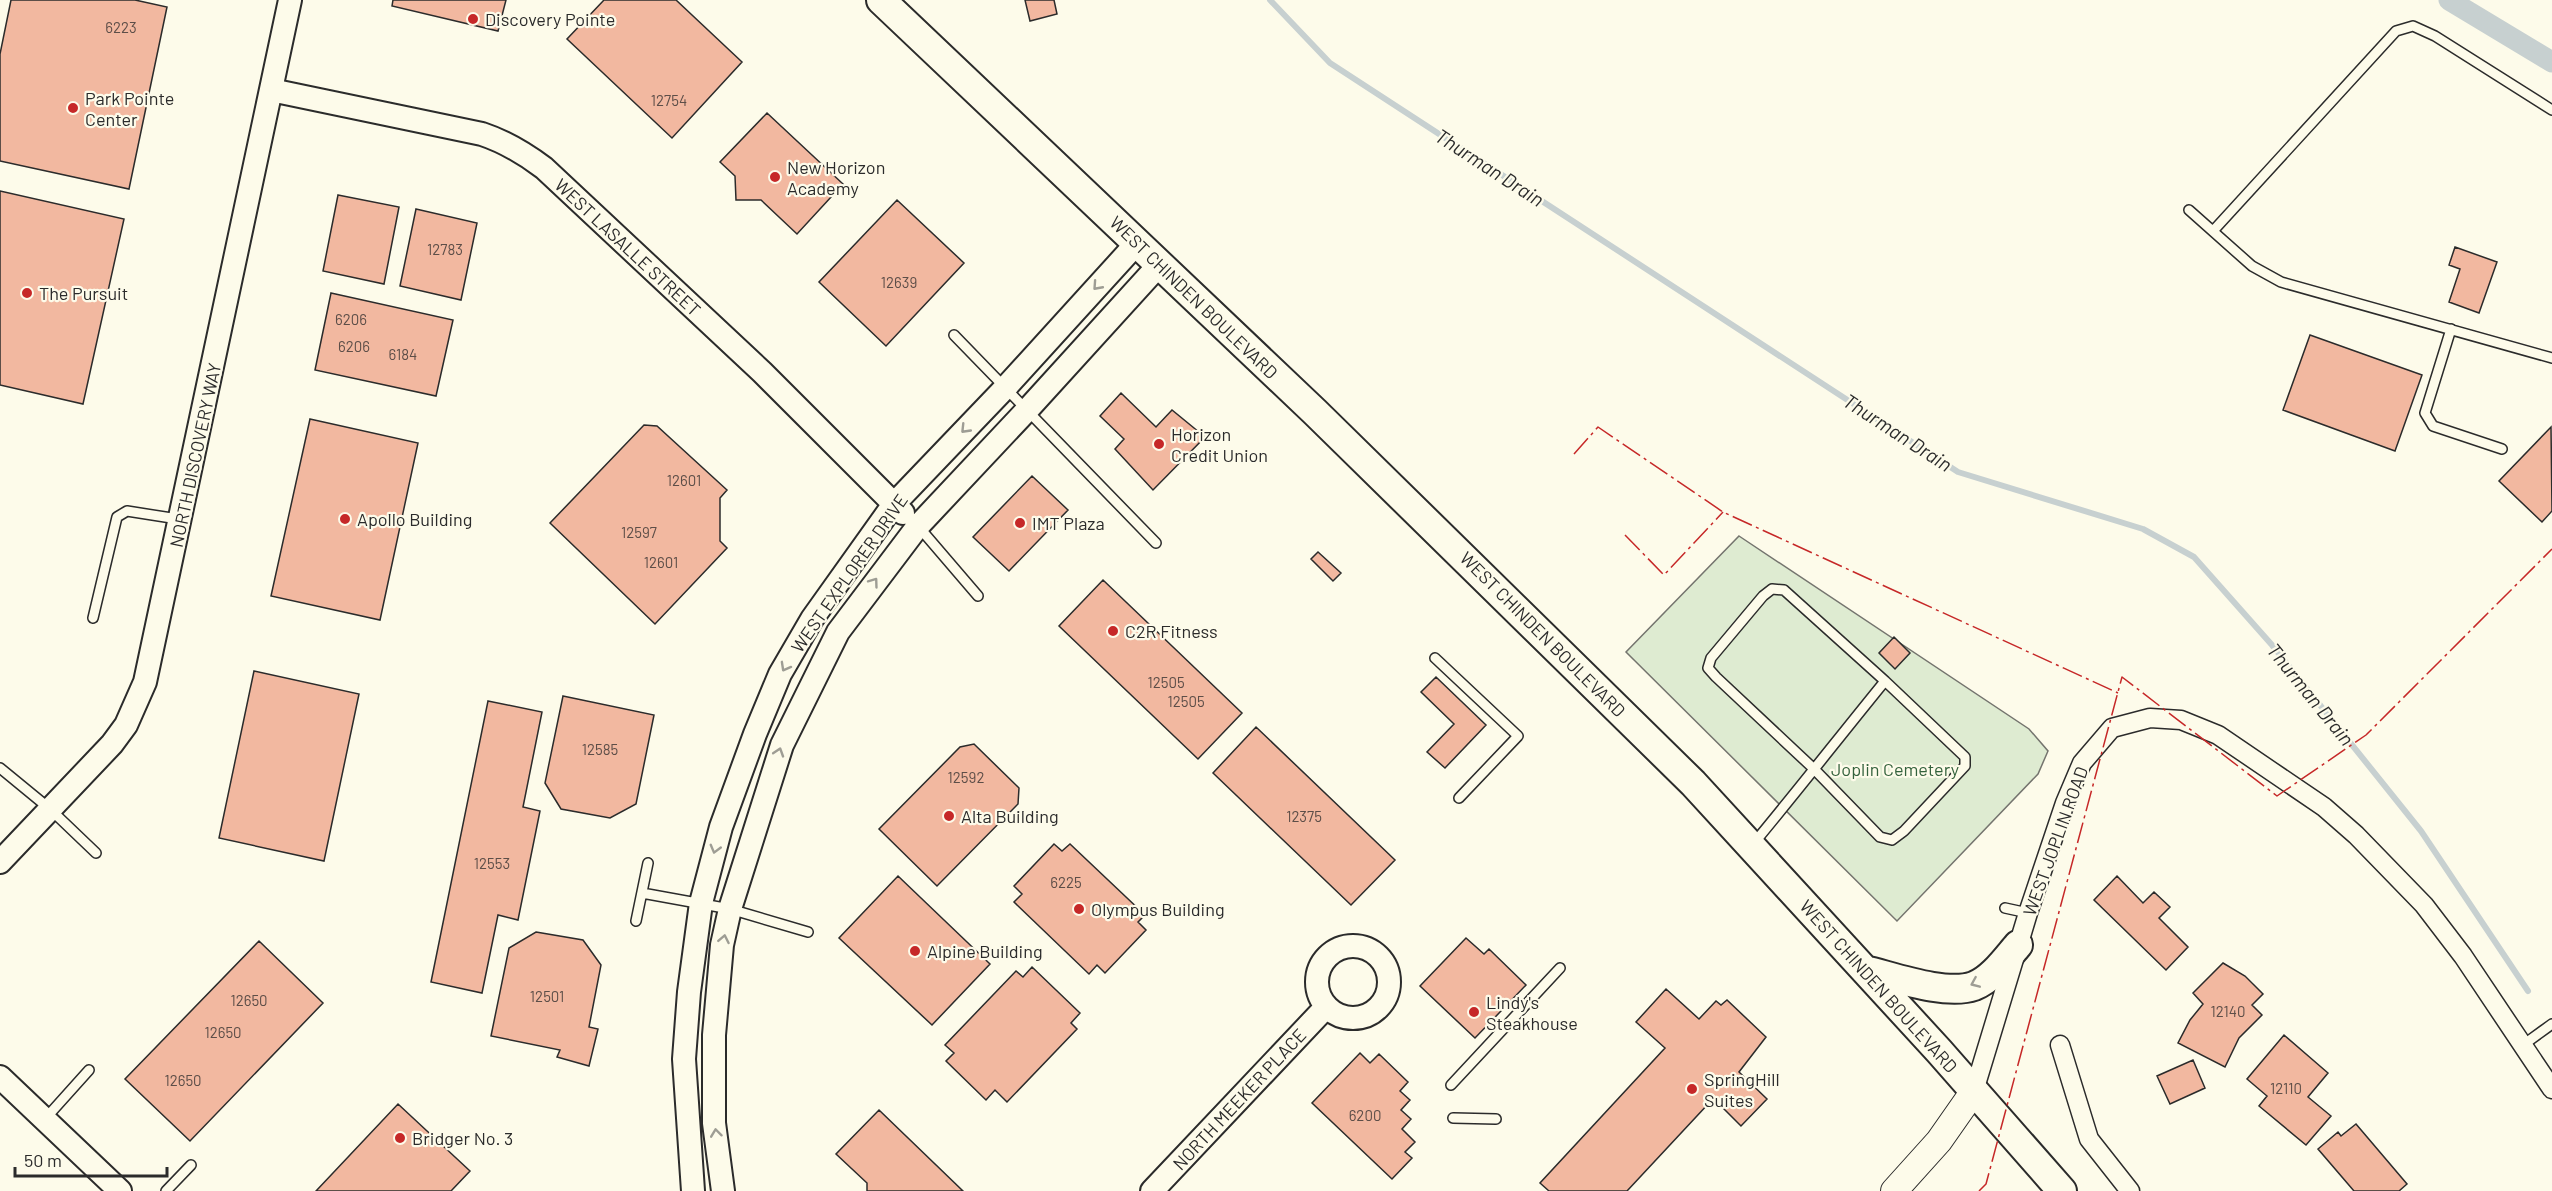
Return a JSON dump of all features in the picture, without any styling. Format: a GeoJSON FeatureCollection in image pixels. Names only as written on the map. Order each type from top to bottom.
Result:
{"type":"FeatureCollection","features":[{"type":"Feature","properties":{"kind":"main road","name":"WEST CHINDEN BOULEVARD"},"geometry":{"type":"LineString","coordinates":[[881,0],[1468,560],[1693,783],[1752,845],[2062,1191]]}},
{"type":"Feature","properties":{"kind":"main road"},"geometry":{"type":"LineString","coordinates":[[1865,970],[1947,989],[1974,986],[1993,973],[2018,945]]}},
{"type":"Feature","properties":{"kind":"main road"},"geometry":{"type":"LineString","coordinates":[[1894,1191],[1939,1141],[1974,1091]]}},
{"type":"Feature","properties":{"kind":"street","name":"NORTH DISCOVERY WAY"},"geometry":{"type":"LineString","coordinates":[[0,862],[112,744],[137,704],[152,659],[290,0]]}},
{"type":"Feature","properties":{"kind":"street","name":"WEST LASALLE STREET"},"geometry":{"type":"LineString","coordinates":[[272,90],[482,134],[505,142],[526,154],[592,212],[762,372],[918,526]]}},
{"type":"Feature","properties":{"kind":"street","name":"WEST EXPLORER DRIVE"},"geometry":{"type":"LineString","coordinates":[[693,1191],[684,1059],[688,992],[701,903],[721,827],[780,674],[812,619],[894,504],[1006,387],[1137,243]]}},
{"type":"Feature","properties":{"kind":"street","name":"WEST EXPLORER DRIVE"},"geometry":{"type":"LineString","coordinates":[[723,1191],[714,1123],[714,1035],[722,945],[730,909],[791,723],[838,632],[918,526],[1159,265]]}},
{"type":"Feature","properties":{"kind":"street","name":"WEST JOPLIN ROAD"},"geometry":{"type":"LineString","coordinates":[[1974,1091],[1993,1037],[2028,913],[2065,803],[2082,763],[2112,728],[2150,718],[2181,720],[2218,735],[2251,755],[2324,807],[2356,835],[2424,905],[2463,956],[2552,1089]]}},
{"type":"Feature","properties":{"kind":"street","name":"NORTH MEEKER PLACE"},"geometry":{"type":"LineString","coordinates":[[1152,1191],[1326,1007]]}},
{"type":"Feature","properties":{"kind":"street"},"geometry":{"type":"LineString","coordinates":[[2060,1045],[2090,1140],[2130,1191]]}},
{"type":"Feature","properties":{"kind":"street"},"geometry":{"type":"LineString","coordinates":[[0,1077],[120,1191]]}},
{"type":"Feature","properties":{"kind":"lane"},"geometry":{"type":"LineString","coordinates":[[2213,231],[2396,31],[2413,26],[2435,36],[2552,110]]}},
{"type":"Feature","properties":{"kind":"lane"},"geometry":{"type":"LineString","coordinates":[[2189,210],[2252,266],[2281,282],[2552,358]]}},
{"type":"Feature","properties":{"kind":"lane"},"geometry":{"type":"LineString","coordinates":[[2451,329],[2426,413],[2433,426],[2502,449]]}},
{"type":"Feature","properties":{"kind":"lane"},"geometry":{"type":"LineString","coordinates":[[954,335],[1156,543]]}},
{"type":"Feature","properties":{"kind":"lane"},"geometry":{"type":"LineString","coordinates":[[93,618],[117,517],[128,511],[181,520]]}},
{"type":"Feature","properties":{"kind":"lane"},"geometry":{"type":"LineString","coordinates":[[918,526],[978,596]]}},
{"type":"Feature","properties":{"kind":"lane"},"geometry":{"type":"LineString","coordinates":[[1772,589],[1784,590],[1885,681],[1965,757],[1965,766],[1904,831],[1892,840],[1880,837],[1814,769],[1708,668],[1710,658],[1763,596],[1772,589]]}},
{"type":"Feature","properties":{"kind":"lane"},"geometry":{"type":"LineString","coordinates":[[1435,658],[1518,736],[1460,798]]}},
{"type":"Feature","properties":{"kind":"lane"},"geometry":{"type":"LineString","coordinates":[[1752,845],[1885,681]]}},
{"type":"Feature","properties":{"kind":"lane"},"geometry":{"type":"LineString","coordinates":[[0,768],[50,809],[96,853]]}},
{"type":"Feature","properties":{"kind":"lane"},"geometry":{"type":"LineString","coordinates":[[636,921],[648,863]]}},
{"type":"Feature","properties":{"kind":"lane"},"geometry":{"type":"LineString","coordinates":[[642,893],[730,909],[807,932]]}},
{"type":"Feature","properties":{"kind":"lane"},"geometry":{"type":"LineString","coordinates":[[2005,908],[2028,913]]}},
{"type":"Feature","properties":{"kind":"lane"},"geometry":{"type":"LineString","coordinates":[[1451,1085],[1560,968]]}},
{"type":"Feature","properties":{"kind":"lane"},"geometry":{"type":"LineString","coordinates":[[2523,1045],[2552,1024]]}},
{"type":"Feature","properties":{"kind":"lane"},"geometry":{"type":"LineString","coordinates":[[44,1119],[89,1070]]}},
{"type":"Feature","properties":{"kind":"lane"},"geometry":{"type":"LineString","coordinates":[[1453,1118],[1496,1119]]}},
{"type":"Feature","properties":{"kind":"lane"},"geometry":{"type":"LineString","coordinates":[[166,1191],[191,1166]]}},
{"type":"Feature","properties":{"kind":"green space","name":"Joplin Cemetery"},"geometry":{"type":"Polygon","coordinates":[[[1739,536],[2029,729],[2048,751],[2038,774],[1897,921],[1626,652],[1739,536]]]}},
{"type":"Feature","properties":{"kind":"building","name":"Park Pointe Center"},"geometry":{"type":"Polygon","coordinates":[[[11,0],[135,0],[167,7],[129,189],[0,161],[0,54],[11,0]]]}},
{"type":"Feature","properties":{"kind":"building","name":"Discovery Pointe"},"geometry":{"type":"Polygon","coordinates":[[[393,0],[506,0],[498,31],[392,6],[393,0]]]}},
{"type":"Feature","properties":{"kind":"building"},"geometry":{"type":"Polygon","coordinates":[[[604,0],[676,0],[742,62],[672,138],[567,39],[604,0]]]}},
{"type":"Feature","properties":{"kind":"building"},"geometry":{"type":"Polygon","coordinates":[[[1025,0],[1054,0],[1057,14],[1030,21],[1025,0]]]}},
{"type":"Feature","properties":{"kind":"building"},"geometry":{"type":"Polygon","coordinates":[[[767,113],[843,184],[797,234],[761,200],[736,200],[735,176],[720,162],[767,113]]]}},
{"type":"Feature","properties":{"kind":"building"},"geometry":{"type":"Polygon","coordinates":[[[0,191],[124,219],[83,404],[0,385],[0,191]]]}},
{"type":"Feature","properties":{"kind":"building"},"geometry":{"type":"Polygon","coordinates":[[[338,195],[399,207],[384,284],[323,271],[338,195]]]}},
{"type":"Feature","properties":{"kind":"building"},"geometry":{"type":"Polygon","coordinates":[[[897,200],[964,263],[886,346],[819,282],[897,200]]]}},
{"type":"Feature","properties":{"kind":"building"},"geometry":{"type":"Polygon","coordinates":[[[416,209],[477,223],[461,300],[400,286],[416,209]]]}},
{"type":"Feature","properties":{"kind":"building"},"geometry":{"type":"Polygon","coordinates":[[[2455,247],[2497,262],[2479,313],[2449,302],[2460,269],[2449,265],[2455,247]]]}},
{"type":"Feature","properties":{"kind":"building"},"geometry":{"type":"Polygon","coordinates":[[[331,293],[453,320],[436,396],[315,370],[331,293]]]}},
{"type":"Feature","properties":{"kind":"building"},"geometry":{"type":"Polygon","coordinates":[[[2310,335],[2422,375],[2395,451],[2283,410],[2310,335]]]}},
{"type":"Feature","properties":{"kind":"building","name":"Horizon Credit Union"},"geometry":{"type":"Polygon","coordinates":[[[1121,393],[1156,427],[1172,410],[1205,437],[1153,490],[1115,449],[1124,439],[1100,416],[1121,393]]]}},
{"type":"Feature","properties":{"kind":"building","name":"Apollo Building"},"geometry":{"type":"Polygon","coordinates":[[[310,419],[418,443],[380,620],[271,596],[310,419]]]}},
{"type":"Feature","properties":{"kind":"building"},"geometry":{"type":"Polygon","coordinates":[[[644,425],[657,426],[727,490],[720,498],[720,541],[727,548],[655,624],[550,523],[644,425]]]}},
{"type":"Feature","properties":{"kind":"building"},"geometry":{"type":"Polygon","coordinates":[[[2551,427],[2552,511],[2542,522],[2499,481],[2551,427]]]}},
{"type":"Feature","properties":{"kind":"building","name":"IMT Plaza"},"geometry":{"type":"Polygon","coordinates":[[[1032,476],[1068,510],[1009,571],[973,537],[1032,476]]]}},
{"type":"Feature","properties":{"kind":"building"},"geometry":{"type":"Polygon","coordinates":[[[1318,552],[1341,573],[1333,581],[1311,559],[1318,552]]]}},
{"type":"Feature","properties":{"kind":"building"},"geometry":{"type":"Polygon","coordinates":[[[1103,580],[1242,713],[1198,759],[1059,626],[1103,580]]]}},
{"type":"Feature","properties":{"kind":"building"},"geometry":{"type":"Polygon","coordinates":[[[1894,637],[1910,653],[1895,669],[1879,653],[1894,637]]]}},
{"type":"Feature","properties":{"kind":"building"},"geometry":{"type":"Polygon","coordinates":[[[254,671],[359,694],[324,861],[219,838],[254,671]]]}},
{"type":"Feature","properties":{"kind":"building"},"geometry":{"type":"Polygon","coordinates":[[[1436,677],[1486,725],[1445,768],[1427,752],[1454,724],[1421,692],[1436,677]]]}},
{"type":"Feature","properties":{"kind":"building"},"geometry":{"type":"Polygon","coordinates":[[[563,696],[654,715],[636,804],[610,818],[561,809],[545,783],[563,696]]]}},
{"type":"Feature","properties":{"kind":"building"},"geometry":{"type":"Polygon","coordinates":[[[488,701],[542,712],[523,807],[540,811],[518,920],[498,915],[482,993],[431,982],[488,701]]]}},
{"type":"Feature","properties":{"kind":"building"},"geometry":{"type":"Polygon","coordinates":[[[1256,727],[1395,860],[1351,905],[1213,773],[1256,727]]]}},
{"type":"Feature","properties":{"kind":"building","name":"Alta Building"},"geometry":{"type":"Polygon","coordinates":[[[974,744],[1019,788],[1018,804],[937,886],[879,829],[960,747],[974,744]]]}},
{"type":"Feature","properties":{"kind":"building","name":"Olympus Building"},"geometry":{"type":"Polygon","coordinates":[[[1054,844],[1062,851],[1070,844],[1145,915],[1138,922],[1146,930],[1105,973],[1097,965],[1089,974],[1014,902],[1022,894],[1014,886],[1054,844]]]}},
{"type":"Feature","properties":{"kind":"building","name":"Alpine Building"},"geometry":{"type":"Polygon","coordinates":[[[898,876],[990,964],[932,1025],[839,938],[898,876]]]}},
{"type":"Feature","properties":{"kind":"building"},"geometry":{"type":"Polygon","coordinates":[[[2117,876],[2143,903],[2154,892],[2170,907],[2159,918],[2188,947],[2166,970],[2094,900],[2117,876]]]}},
{"type":"Feature","properties":{"kind":"building"},"geometry":{"type":"Polygon","coordinates":[[[536,932],[583,940],[601,965],[589,1027],[598,1029],[589,1066],[557,1057],[560,1050],[491,1036],[509,948],[536,932]]]}},
{"type":"Feature","properties":{"kind":"building","name":"Lindy's Steakhouse"},"geometry":{"type":"Polygon","coordinates":[[[1466,938],[1484,954],[1489,949],[1526,985],[1475,1038],[1420,986],[1466,938]]]}},
{"type":"Feature","properties":{"kind":"building"},"geometry":{"type":"Polygon","coordinates":[[[259,941],[323,1003],[190,1141],[125,1079],[259,941]]]}},
{"type":"Feature","properties":{"kind":"building"},"geometry":{"type":"Polygon","coordinates":[[[2223,963],[2245,976],[2263,994],[2252,1005],[2262,1015],[2239,1038],[2225,1067],[2178,1043],[2190,1020],[2203,1004],[2193,993],[2223,963]]]}},
{"type":"Feature","properties":{"kind":"building"},"geometry":{"type":"Polygon","coordinates":[[[1032,967],[1080,1013],[1071,1023],[1077,1029],[1007,1102],[995,1090],[986,1100],[946,1061],[954,1053],[945,1045],[1016,971],[1023,977],[1032,967]]]}},
{"type":"Feature","properties":{"kind":"building","name":"SpringHill Suites"},"geometry":{"type":"Polygon","coordinates":[[[1666,989],[1699,1019],[1716,1001],[1721,1005],[1727,1000],[1766,1037],[1739,1072],[1767,1099],[1741,1126],[1718,1103],[1715,1105],[1710,1102],[1627,1191],[1549,1191],[1540,1183],[1665,1048],[1636,1022],[1666,989]]]}},
{"type":"Feature","properties":{"kind":"building"},"geometry":{"type":"Polygon","coordinates":[[[2284,1035],[2328,1073],[2308,1097],[2331,1116],[2306,1145],[2259,1106],[2267,1096],[2247,1079],[2284,1035]]]}},
{"type":"Feature","properties":{"kind":"building"},"geometry":{"type":"Polygon","coordinates":[[[1360,1053],[1370,1063],[1379,1054],[1408,1082],[1400,1091],[1410,1100],[1401,1110],[1411,1119],[1402,1129],[1415,1142],[1405,1152],[1412,1158],[1392,1179],[1312,1103],[1360,1053]]]}},
{"type":"Feature","properties":{"kind":"building"},"geometry":{"type":"Polygon","coordinates":[[[2193,1060],[2205,1088],[2170,1104],[2157,1076],[2193,1060]]]}},
{"type":"Feature","properties":{"kind":"building","name":"Bridger No. 3"},"geometry":{"type":"Polygon","coordinates":[[[398,1104],[470,1171],[451,1191],[316,1191],[398,1104]]]}},
{"type":"Feature","properties":{"kind":"building"},"geometry":{"type":"Polygon","coordinates":[[[879,1110],[963,1191],[867,1191],[867,1183],[836,1154],[879,1110]]]}},
{"type":"Feature","properties":{"kind":"building"},"geometry":{"type":"Polygon","coordinates":[[[2356,1124],[2407,1184],[2399,1191],[2354,1191],[2318,1149],[2338,1132],[2341,1136],[2356,1124]]]}},
{"type":"Feature","properties":{"kind":"waterway","name":"Thurman Drain"},"geometry":{"type":"LineString","coordinates":[[1270,0],[1330,63],[1958,472],[2143,529],[2194,557],[2272,645],[2421,831],[2528,991]]}},
{"type":"Feature","properties":{"kind":"waterway"},"geometry":{"type":"LineString","coordinates":[[2449,0],[2552,62]]}},
{"type":"Feature","properties":{"kind":"power"},"geometry":{"type":"LineString","coordinates":[[1574,454],[1598,427],[1723,512],[2118,693]]}},
{"type":"Feature","properties":{"kind":"power"},"geometry":{"type":"LineString","coordinates":[[1625,535],[1664,575],[1723,512]]}},
{"type":"Feature","properties":{"kind":"power"},"geometry":{"type":"LineString","coordinates":[[1979,1191],[1986,1184],[2122,677],[2277,796],[2366,735],[2552,549]]}},
{"type":"Feature","properties":{"kind":"place","name":"Discovery Pointe"},"geometry":{"type":"Point","coordinates":[473,19]}},
{"type":"Feature","properties":{"kind":"place","name":"Park Pointe Center"},"geometry":{"type":"Point","coordinates":[73,108]}},
{"type":"Feature","properties":{"kind":"place","name":"New Horizon Academy"},"geometry":{"type":"Point","coordinates":[775,177]}},
{"type":"Feature","properties":{"kind":"place","name":"The Pursuit"},"geometry":{"type":"Point","coordinates":[27,293]}},
{"type":"Feature","properties":{"kind":"place","name":"Horizon Credit Union"},"geometry":{"type":"Point","coordinates":[1159,444]}},
{"type":"Feature","properties":{"kind":"place","name":"Apollo Building"},"geometry":{"type":"Point","coordinates":[345,519]}},
{"type":"Feature","properties":{"kind":"place","name":"IMT Plaza"},"geometry":{"type":"Point","coordinates":[1020,523]}},
{"type":"Feature","properties":{"kind":"place","name":"C2R Fitness"},"geometry":{"type":"Point","coordinates":[1113,631]}},
{"type":"Feature","properties":{"kind":"place","name":"Alta Building"},"geometry":{"type":"Point","coordinates":[949,816]}},
{"type":"Feature","properties":{"kind":"place","name":"Olympus Building"},"geometry":{"type":"Point","coordinates":[1079,909]}},
{"type":"Feature","properties":{"kind":"place","name":"Alpine Building"},"geometry":{"type":"Point","coordinates":[915,951]}},
{"type":"Feature","properties":{"kind":"place","name":"Lindy's Steakhouse"},"geometry":{"type":"Point","coordinates":[1474,1012]}},
{"type":"Feature","properties":{"kind":"place","name":"SpringHill Suites"},"geometry":{"type":"Point","coordinates":[1692,1089]}},
{"type":"Feature","properties":{"kind":"place","name":"Bridger No. 3"},"geometry":{"type":"Point","coordinates":[400,1138]}}]}
